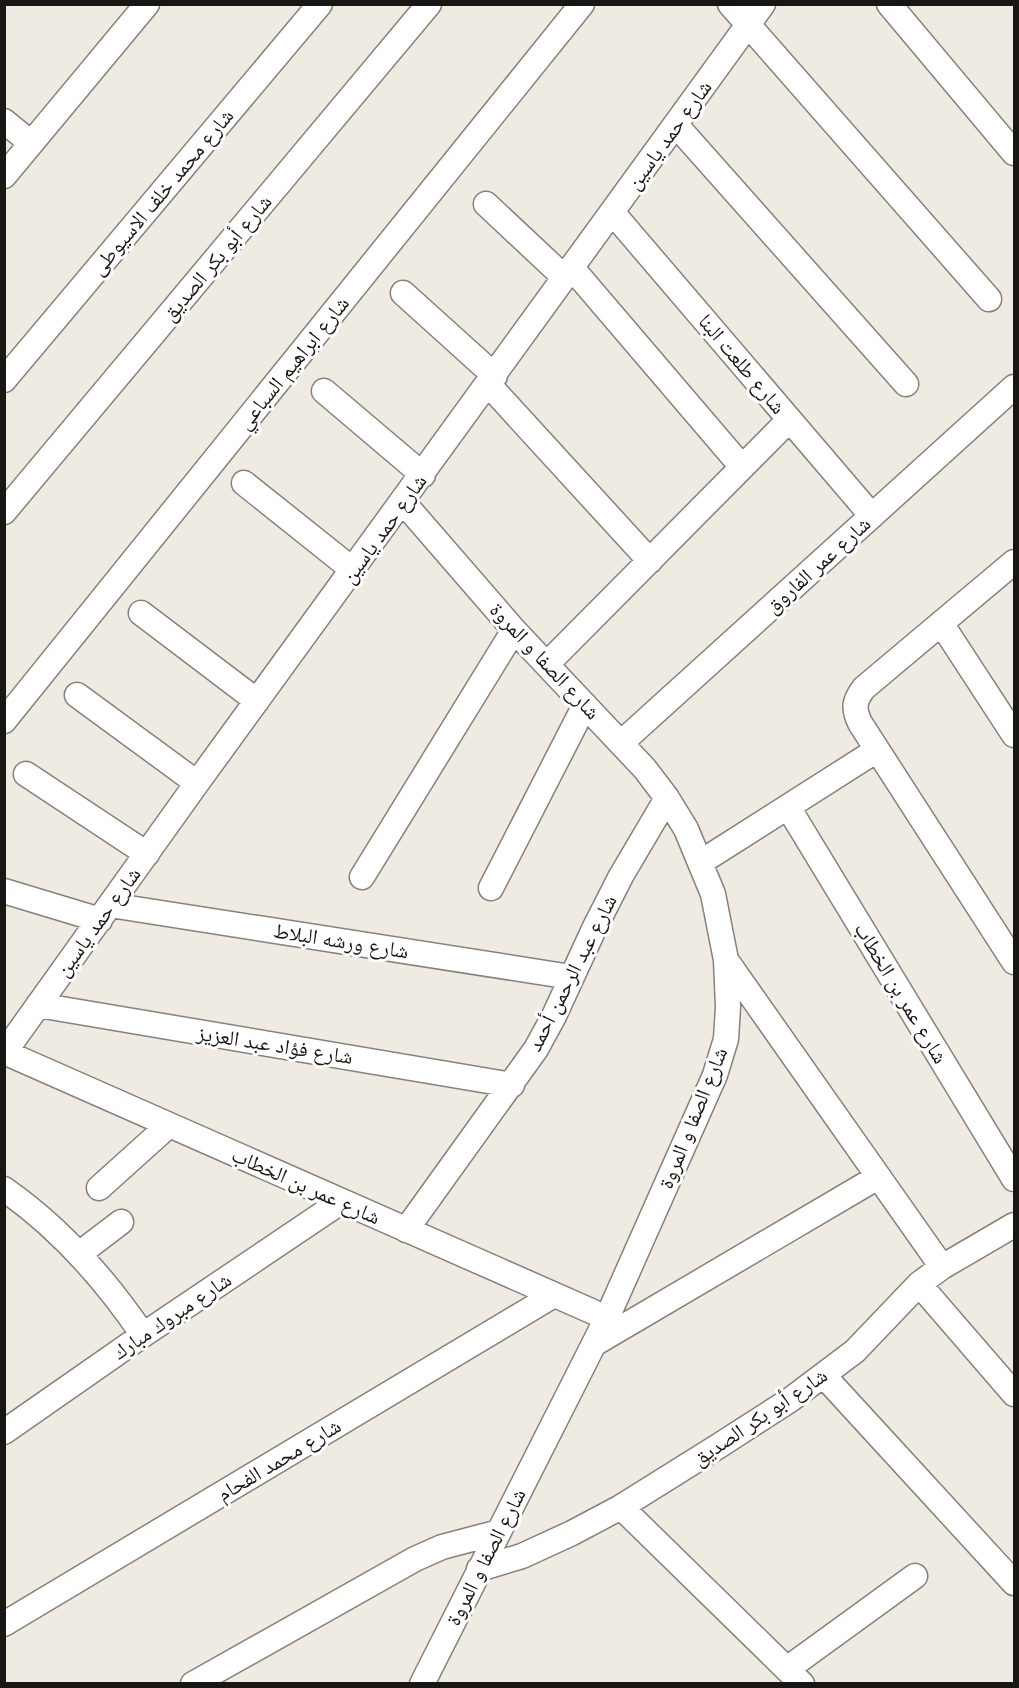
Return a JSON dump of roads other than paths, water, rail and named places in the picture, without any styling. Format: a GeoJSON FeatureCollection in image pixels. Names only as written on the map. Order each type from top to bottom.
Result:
{"type":"FeatureCollection","features":[{"type":"Feature","properties":{"kind":"street"},"geometry":{"type":"LineString","coordinates":[[4,176],[147,4]]}},
{"type":"Feature","properties":{"kind":"street","name":"شارع محمد خلف الاسيوطى"},"geometry":{"type":"LineString","coordinates":[[4,380],[320,4]]}},
{"type":"Feature","properties":{"kind":"street","name":"شارع أبو بكر الصديق"},"geometry":{"type":"LineString","coordinates":[[4,512],[429,4]]}},
{"type":"Feature","properties":{"kind":"street","name":"شارع ابراهيم السباعي"},"geometry":{"type":"LineString","coordinates":[[4,721],[582,4]]}},
{"type":"Feature","properties":{"kind":"street"},"geometry":{"type":"LineString","coordinates":[[730,4],[989,299]]}},
{"type":"Feature","properties":{"kind":"street","name":"شارع حمد ياسين"},"geometry":{"type":"LineString","coordinates":[[5,1052],[197,783],[763,4]]}},
{"type":"Feature","properties":{"kind":"street"},"geometry":{"type":"LineString","coordinates":[[889,4],[1014,153]]}},
{"type":"Feature","properties":{"kind":"street"},"geometry":{"type":"LineString","coordinates":[[4,121],[32,143]]}},
{"type":"Feature","properties":{"kind":"street"},"geometry":{"type":"LineString","coordinates":[[676,125],[906,384]]}},
{"type":"Feature","properties":{"kind":"street"},"geometry":{"type":"LineString","coordinates":[[486,204],[568,273],[742,467]]}},
{"type":"Feature","properties":{"kind":"street","name":"شارع طلعت البنا"},"geometry":{"type":"LineString","coordinates":[[612,212],[872,516]]}},
{"type":"Feature","properties":{"kind":"street"},"geometry":{"type":"LineString","coordinates":[[403,293],[491,380],[650,561]]}},
{"type":"Feature","properties":{"kind":"street","name":"شارع عمر الفاروق"},"geometry":{"type":"LineString","coordinates":[[621,743],[1014,387]]}},
{"type":"Feature","properties":{"kind":"street"},"geometry":{"type":"LineString","coordinates":[[324,391],[423,475]]}},
{"type":"Feature","properties":{"kind":"street"},"geometry":{"type":"LineString","coordinates":[[547,664],[789,420]]}},
{"type":"Feature","properties":{"kind":"street"},"geometry":{"type":"LineString","coordinates":[[244,483],[353,570]]}},
{"type":"Feature","properties":{"kind":"street","name":"شارع الصفا و المروة"},"geometry":{"type":"LineString","coordinates":[[403,502],[514,630],[645,769],[667,798],[686,829],[701,862],[715,905],[726,960],[728,1007],[726,1039],[715,1075],[607,1318],[422,1683]]}},
{"type":"Feature","properties":{"kind":"street"},"geometry":{"type":"LineString","coordinates":[[1014,562],[864,688],[856,698],[854,710],[877,750],[1014,962]]}},
{"type":"Feature","properties":{"kind":"street"},"geometry":{"type":"LineString","coordinates":[[141,613],[257,701]]}},
{"type":"Feature","properties":{"kind":"street"},"geometry":{"type":"LineString","coordinates":[[941,623],[1014,735]]}},
{"type":"Feature","properties":{"kind":"street"},"geometry":{"type":"LineString","coordinates":[[362,877],[514,630]]}},
{"type":"Feature","properties":{"kind":"street"},"geometry":{"type":"LineString","coordinates":[[77,694],[197,783]]}},
{"type":"Feature","properties":{"kind":"street"},"geometry":{"type":"LineString","coordinates":[[491,888],[585,705]]}},
{"type":"Feature","properties":{"kind":"street"},"geometry":{"type":"LineString","coordinates":[[701,862],[877,750]]}},
{"type":"Feature","properties":{"kind":"street"},"geometry":{"type":"LineString","coordinates":[[26,774],[147,854]]}},
{"type":"Feature","properties":{"kind":"street","name":"شارع عبد الرحمن أحمد"},"geometry":{"type":"LineString","coordinates":[[406,1230],[536,1049],[621,876],[667,798]]}},
{"type":"Feature","properties":{"kind":"street","name":"شارع عمر بن الخطاب"},"geometry":{"type":"LineString","coordinates":[[788,807],[1014,1179]]}},
{"type":"Feature","properties":{"kind":"street","name":"شارع ورشه البلاط"},"geometry":{"type":"LineString","coordinates":[[4,891],[105,913],[571,977]]}},
{"type":"Feature","properties":{"kind":"street"},"geometry":{"type":"LineString","coordinates":[[726,960],[942,1267]]}},
{"type":"Feature","properties":{"kind":"street","name":"شارع فؤاد عبد العزيز"},"geometry":{"type":"LineString","coordinates":[[38,1005],[512,1084]]}},
{"type":"Feature","properties":{"kind":"street","name":"شارع عمر بن الخطاب"},"geometry":{"type":"LineString","coordinates":[[5,1052],[607,1318]]}},
{"type":"Feature","properties":{"kind":"street"},"geometry":{"type":"LineString","coordinates":[[99,1188],[169,1125]]}},
{"type":"Feature","properties":{"kind":"street"},"geometry":{"type":"LineString","coordinates":[[594,1344],[878,1178]]}},
{"type":"Feature","properties":{"kind":"street"},"geometry":{"type":"LineString","coordinates":[[4,1189],[47,1223],[79,1254],[124,1306],[143,1335]]}},
{"type":"Feature","properties":{"kind":"street","name":"شارع مبروك مبارك"},"geometry":{"type":"LineString","coordinates":[[4,1432],[342,1201]]}},
{"type":"Feature","properties":{"kind":"street"},"geometry":{"type":"LineString","coordinates":[[79,1254],[121,1222]]}},
{"type":"Feature","properties":{"kind":"street","name":"شارع أبو بكر الصديق"},"geometry":{"type":"LineString","coordinates":[[479,1569],[522,1556],[621,1507],[790,1400],[855,1351],[919,1284],[942,1267],[1014,1225]]}},
{"type":"Feature","properties":{"kind":"street"},"geometry":{"type":"LineString","coordinates":[[919,1284],[1014,1394]]}},
{"type":"Feature","properties":{"kind":"street","name":"شارع محمد الفحام"},"geometry":{"type":"LineString","coordinates":[[4,1624],[554,1295]]}},
{"type":"Feature","properties":{"kind":"street"},"geometry":{"type":"LineString","coordinates":[[824,1376],[1014,1582]]}},
{"type":"Feature","properties":{"kind":"street"},"geometry":{"type":"LineString","coordinates":[[621,1507],[795,1676],[915,1576]]}},
{"type":"Feature","properties":{"kind":"street"},"geometry":{"type":"LineString","coordinates":[[193,1683],[415,1559],[452,1544],[499,1532]]}}]}
